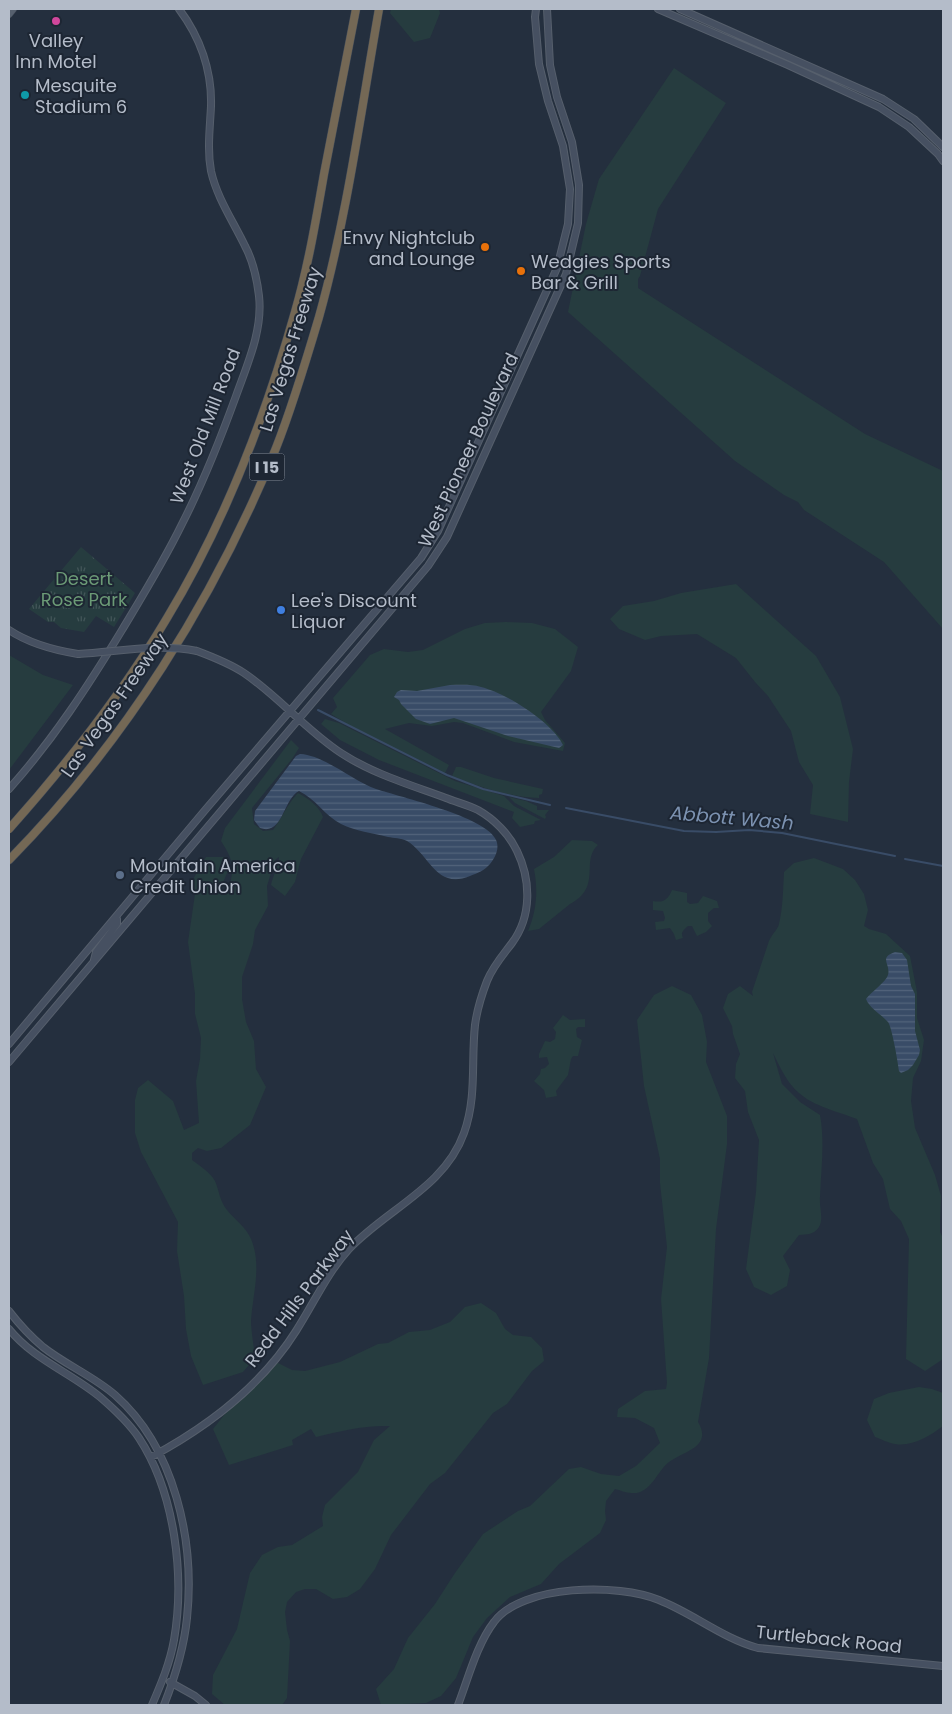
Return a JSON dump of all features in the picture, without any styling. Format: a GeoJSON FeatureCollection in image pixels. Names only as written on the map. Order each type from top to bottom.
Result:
{"type":"FeatureCollection","features":[{"type":"Feature","properties":{"kind":"highway","name":"Las Vegas Freeway"},"geometry":{"type":"LineString","coordinates":[[9,829],[48,785],[93,729],[128,680],[172,609],[201,556],[227,501],[276,375],[296,310],[314,228],[356,9]]}},
{"type":"Feature","properties":{"kind":"highway","name":"Las Vegas Freeway"},"geometry":{"type":"LineString","coordinates":[[9,860],[69,795],[149,687],[189,626],[220,569],[273,455],[299,383],[317,324],[336,243],[379,9]]}},
{"type":"Feature","properties":{"kind":"main road"},"geometry":{"type":"LineString","coordinates":[[9,14],[13,9]]}},
{"type":"Feature","properties":{"kind":"main road","name":"West Old Mill Road"},"geometry":{"type":"LineString","coordinates":[[9,789],[47,743],[99,668],[182,525],[221,438],[256,335],[259,296],[252,263],[246,247],[216,188],[211,170],[209,152],[211,83],[205,60],[194,32],[179,9]]}},
{"type":"Feature","properties":{"kind":"main road","name":"West Pioneer Boulevard"},"geometry":{"type":"LineString","coordinates":[[9,1044],[421,558],[438,531],[557,268],[568,224],[570,189],[563,146],[548,101],[539,64],[536,9]]}},
{"type":"Feature","properties":{"kind":"main road","name":"West Pioneer Boulevard"},"geometry":{"type":"LineString","coordinates":[[9,1062],[428,566],[447,537],[566,274],[578,223],[579,186],[572,142],[557,97],[550,65],[547,9]]}},
{"type":"Feature","properties":{"kind":"main road"},"geometry":{"type":"LineString","coordinates":[[658,9],[788,65],[879,107],[909,127],[943,161]]}},
{"type":"Feature","properties":{"kind":"main road"},"geometry":{"type":"LineString","coordinates":[[680,9],[883,99],[914,119],[943,147]]}},
{"type":"Feature","properties":{"kind":"main road","name":"Redd Hills Parkway"},"geometry":{"type":"LineString","coordinates":[[9,630],[19,637],[40,646],[78,654],[110,653],[156,647],[197,651],[222,660],[244,673],[341,753],[376,772],[479,811],[500,826],[517,849],[526,871],[527,908],[522,925],[488,979],[479,1005],[475,1025],[473,1092],[470,1112],[464,1132],[448,1164],[432,1181],[377,1224],[347,1252],[325,1281],[295,1333],[275,1360],[251,1385],[203,1425],[151,1457]]}},
{"type":"Feature","properties":{"kind":"main road"},"geometry":{"type":"LineString","coordinates":[[94,962],[96,952],[117,924],[116,917]]}},
{"type":"Feature","properties":{"kind":"main road"},"geometry":{"type":"LineString","coordinates":[[9,1311],[19,1324],[44,1347],[88,1375],[116,1396],[146,1430],[160,1452],[182,1521],[190,1576],[187,1618],[177,1671],[164,1705]]}},
{"type":"Feature","properties":{"kind":"main road"},"geometry":{"type":"LineString","coordinates":[[9,1329],[38,1356],[82,1383],[100,1397],[122,1417],[138,1436],[151,1457],[169,1512],[178,1576],[178,1612],[174,1642],[163,1679],[152,1705]]}},
{"type":"Feature","properties":{"kind":"main road","name":"Turtleback Road"},"geometry":{"type":"LineString","coordinates":[[458,1705],[483,1638],[495,1620],[512,1605],[530,1598],[587,1589],[657,1598],[720,1633],[758,1648],[943,1666]]}},
{"type":"Feature","properties":{"kind":"main road"},"geometry":{"type":"LineString","coordinates":[[163,1679],[195,1696],[206,1705]]}},
{"type":"Feature","properties":{"kind":"green space"},"geometry":{"type":"Polygon","coordinates":[[[391,9],[439,9],[440,13],[430,38],[414,42],[390,13],[391,9]]]}},
{"type":"Feature","properties":{"kind":"green space"},"geometry":{"type":"Polygon","coordinates":[[[674,68],[726,103],[658,209],[638,279],[638,288],[865,434],[943,471],[943,629],[884,562],[804,510],[798,502],[784,495],[735,461],[568,312],[586,224],[599,179],[674,68]]]}},
{"type":"Feature","properties":{"kind":"green space","name":"Desert Rose Park"},"geometry":{"type":"Polygon","coordinates":[[[81,547],[135,593],[114,627],[96,616],[84,632],[61,628],[54,622],[48,622],[29,609],[81,547]]]}},
{"type":"Feature","properties":{"kind":"green space"},"geometry":{"type":"Polygon","coordinates":[[[736,584],[816,656],[840,697],[853,749],[849,782],[848,822],[810,814],[813,785],[799,762],[791,731],[768,696],[736,658],[697,634],[661,636],[645,640],[619,629],[610,619],[623,606],[654,601],[681,593],[736,584]]]}},
{"type":"Feature","properties":{"kind":"green space"},"geometry":{"type":"Polygon","coordinates":[[[485,623],[532,623],[555,629],[578,647],[571,671],[541,712],[545,720],[565,743],[563,751],[514,742],[463,723],[454,722],[432,726],[409,723],[385,729],[449,765],[445,773],[352,727],[331,714],[337,707],[333,698],[370,655],[384,649],[408,652],[423,650],[465,629],[485,623]]]}},
{"type":"Feature","properties":{"kind":"green space"},"geometry":{"type":"Polygon","coordinates":[[[9,655],[43,675],[73,685],[9,770],[9,655]]]}},
{"type":"Feature","properties":{"kind":"green space"},"geometry":{"type":"Polygon","coordinates":[[[325,719],[339,723],[455,781],[504,796],[514,806],[541,820],[535,821],[534,824],[520,827],[512,818],[514,812],[379,760],[340,740],[321,724],[325,719]]]}},
{"type":"Feature","properties":{"kind":"green space"},"geometry":{"type":"Polygon","coordinates":[[[291,740],[299,748],[252,808],[254,824],[263,831],[273,830],[298,793],[313,803],[323,817],[301,859],[295,882],[285,896],[271,885],[279,857],[275,860],[267,886],[268,906],[255,930],[253,944],[242,977],[242,999],[246,1022],[254,1041],[256,1069],[266,1087],[250,1125],[221,1148],[207,1151],[198,1148],[192,1153],[192,1160],[205,1169],[213,1178],[225,1207],[251,1239],[256,1259],[256,1279],[251,1320],[255,1358],[243,1372],[203,1385],[191,1356],[186,1329],[184,1296],[177,1251],[178,1222],[141,1152],[135,1133],[135,1100],[138,1088],[148,1080],[173,1101],[184,1130],[199,1123],[196,1081],[201,1038],[195,1014],[195,994],[188,942],[195,894],[192,881],[206,857],[226,857],[228,871],[221,887],[221,893],[229,890],[232,864],[221,841],[225,828],[291,740]]]}},
{"type":"Feature","properties":{"kind":"green space"},"geometry":{"type":"Polygon","coordinates":[[[456,767],[543,789],[542,794],[539,795],[539,798],[528,797],[505,794],[483,788],[452,776],[456,767]]]}},
{"type":"Feature","properties":{"kind":"green space"},"geometry":{"type":"Polygon","coordinates":[[[509,797],[537,806],[537,810],[549,810],[545,815],[545,819],[515,803],[509,797]]]}},
{"type":"Feature","properties":{"kind":"green space"},"geometry":{"type":"Polygon","coordinates":[[[572,840],[592,841],[598,845],[593,851],[589,882],[586,890],[580,897],[539,929],[528,931],[536,900],[534,869],[554,857],[572,840]]]}},
{"type":"Feature","properties":{"kind":"green space"},"geometry":{"type":"Polygon","coordinates":[[[814,858],[843,869],[855,880],[864,894],[868,910],[864,926],[886,934],[910,956],[917,992],[917,1018],[924,1040],[921,1061],[913,1078],[911,1101],[915,1128],[935,1175],[941,1196],[940,1232],[943,1238],[943,1359],[925,1371],[906,1359],[909,1239],[901,1221],[890,1209],[883,1179],[873,1163],[857,1119],[805,1098],[787,1080],[773,1053],[782,1084],[800,1102],[820,1115],[822,1145],[821,1220],[819,1227],[815,1231],[810,1234],[799,1235],[783,1256],[790,1270],[787,1286],[771,1295],[754,1287],[746,1269],[756,1192],[759,1140],[748,1112],[745,1091],[735,1078],[736,1064],[740,1054],[732,1026],[723,1008],[728,994],[740,986],[753,996],[752,992],[769,941],[779,924],[784,872],[794,863],[814,858]]]}},
{"type":"Feature","properties":{"kind":"green space"},"geometry":{"type":"Polygon","coordinates":[[[672,890],[687,893],[687,902],[690,904],[698,903],[703,896],[717,901],[719,908],[714,908],[708,913],[708,921],[712,926],[706,932],[697,936],[692,926],[688,926],[682,933],[683,938],[676,940],[670,928],[656,930],[655,922],[664,921],[665,918],[663,911],[653,910],[653,901],[660,902],[665,900],[672,890]]]}},
{"type":"Feature","properties":{"kind":"green space"},"geometry":{"type":"Polygon","coordinates":[[[672,986],[691,995],[702,1015],[707,1042],[706,1062],[727,1116],[727,1144],[716,1229],[709,1358],[698,1422],[702,1430],[702,1437],[695,1447],[664,1466],[653,1482],[644,1490],[638,1493],[627,1493],[615,1489],[606,1501],[606,1520],[600,1533],[559,1564],[541,1584],[510,1597],[487,1618],[473,1637],[456,1678],[441,1696],[426,1703],[381,1705],[376,1689],[394,1669],[408,1638],[435,1604],[483,1534],[518,1511],[530,1506],[569,1469],[581,1467],[601,1474],[619,1476],[636,1466],[660,1443],[654,1428],[635,1418],[617,1417],[618,1409],[645,1391],[666,1389],[667,1383],[661,1299],[667,1247],[660,1183],[660,1159],[644,1086],[637,1020],[654,995],[672,986]]]}},
{"type":"Feature","properties":{"kind":"green space"},"geometry":{"type":"Polygon","coordinates":[[[563,1015],[570,1020],[585,1019],[585,1027],[578,1027],[576,1029],[577,1037],[582,1040],[578,1056],[573,1056],[571,1059],[568,1075],[556,1091],[557,1096],[546,1098],[544,1090],[534,1081],[540,1074],[541,1069],[549,1064],[547,1057],[539,1058],[539,1054],[545,1041],[550,1042],[555,1039],[556,1032],[553,1028],[563,1015]]]}},
{"type":"Feature","properties":{"kind":"green space"},"geometry":{"type":"Polygon","coordinates":[[[481,1303],[496,1313],[505,1329],[513,1335],[531,1337],[542,1348],[544,1361],[532,1371],[507,1404],[493,1413],[445,1473],[430,1484],[391,1535],[375,1569],[360,1589],[347,1597],[333,1599],[316,1589],[305,1589],[296,1592],[287,1602],[285,1612],[290,1641],[287,1698],[282,1705],[225,1705],[212,1694],[213,1675],[237,1629],[250,1573],[262,1555],[278,1547],[292,1545],[323,1526],[322,1517],[325,1505],[358,1472],[374,1440],[390,1426],[362,1427],[316,1437],[311,1429],[292,1440],[293,1445],[229,1465],[213,1429],[225,1414],[248,1394],[276,1362],[292,1370],[305,1371],[340,1362],[378,1344],[388,1343],[409,1332],[430,1330],[450,1322],[465,1307],[481,1303]]]}},
{"type":"Feature","properties":{"kind":"green space"},"geometry":{"type":"Polygon","coordinates":[[[919,1387],[943,1393],[943,1426],[927,1437],[908,1444],[892,1443],[875,1437],[867,1420],[874,1399],[889,1393],[919,1387]]]}},
{"type":"Feature","properties":{"kind":"water"},"geometry":{"type":"Polygon","coordinates":[[[450,685],[477,686],[503,695],[539,718],[563,745],[559,748],[508,736],[454,718],[430,724],[416,719],[394,697],[401,690],[417,691],[450,685]]]}},
{"type":"Feature","properties":{"kind":"water"},"geometry":{"type":"Polygon","coordinates":[[[300,754],[309,755],[329,763],[376,789],[442,809],[477,823],[496,840],[497,850],[494,859],[486,868],[476,874],[458,879],[449,878],[441,875],[434,869],[415,847],[407,841],[358,830],[341,824],[299,791],[289,801],[274,827],[268,829],[260,828],[254,820],[255,811],[296,756],[300,754]]]}},
{"type":"Feature","properties":{"kind":"water"},"geometry":{"type":"Polygon","coordinates":[[[895,952],[902,953],[907,960],[911,986],[915,994],[915,1031],[920,1050],[913,1065],[901,1073],[899,1071],[890,1025],[870,1006],[866,999],[887,978],[886,959],[895,952]]]}},
{"type":"Feature","properties":{"kind":"waterway","name":"Abbott Wash"},"geometry":{"type":"LineString","coordinates":[[318,710],[447,775],[483,789],[550,805]]}},
{"type":"Feature","properties":{"kind":"waterway","name":"Abbott Wash"},"geometry":{"type":"LineString","coordinates":[[566,808],[684,831],[749,830],[782,833],[895,856]]}},
{"type":"Feature","properties":{"kind":"waterway","name":"Abbott Wash"},"geometry":{"type":"LineString","coordinates":[[905,859],[943,866]]}},
{"type":"Feature","properties":{"kind":"place","name":"Valley Inn Motel"},"geometry":{"type":"Point","coordinates":[56,21]}},
{"type":"Feature","properties":{"kind":"place","name":"Mesquite Stadium 6"},"geometry":{"type":"Point","coordinates":[25,95]}},
{"type":"Feature","properties":{"kind":"place","name":"Envy Nightclub and Lounge"},"geometry":{"type":"Point","coordinates":[485,247]}},
{"type":"Feature","properties":{"kind":"place","name":"Wedgies Sports Bar & Grill"},"geometry":{"type":"Point","coordinates":[521,271]}},
{"type":"Feature","properties":{"kind":"place","name":"Lee's Discount Liquor"},"geometry":{"type":"Point","coordinates":[281,610]}},
{"type":"Feature","properties":{"kind":"place","name":"Mountain America Credit Union"},"geometry":{"type":"Point","coordinates":[120,875]}}]}
